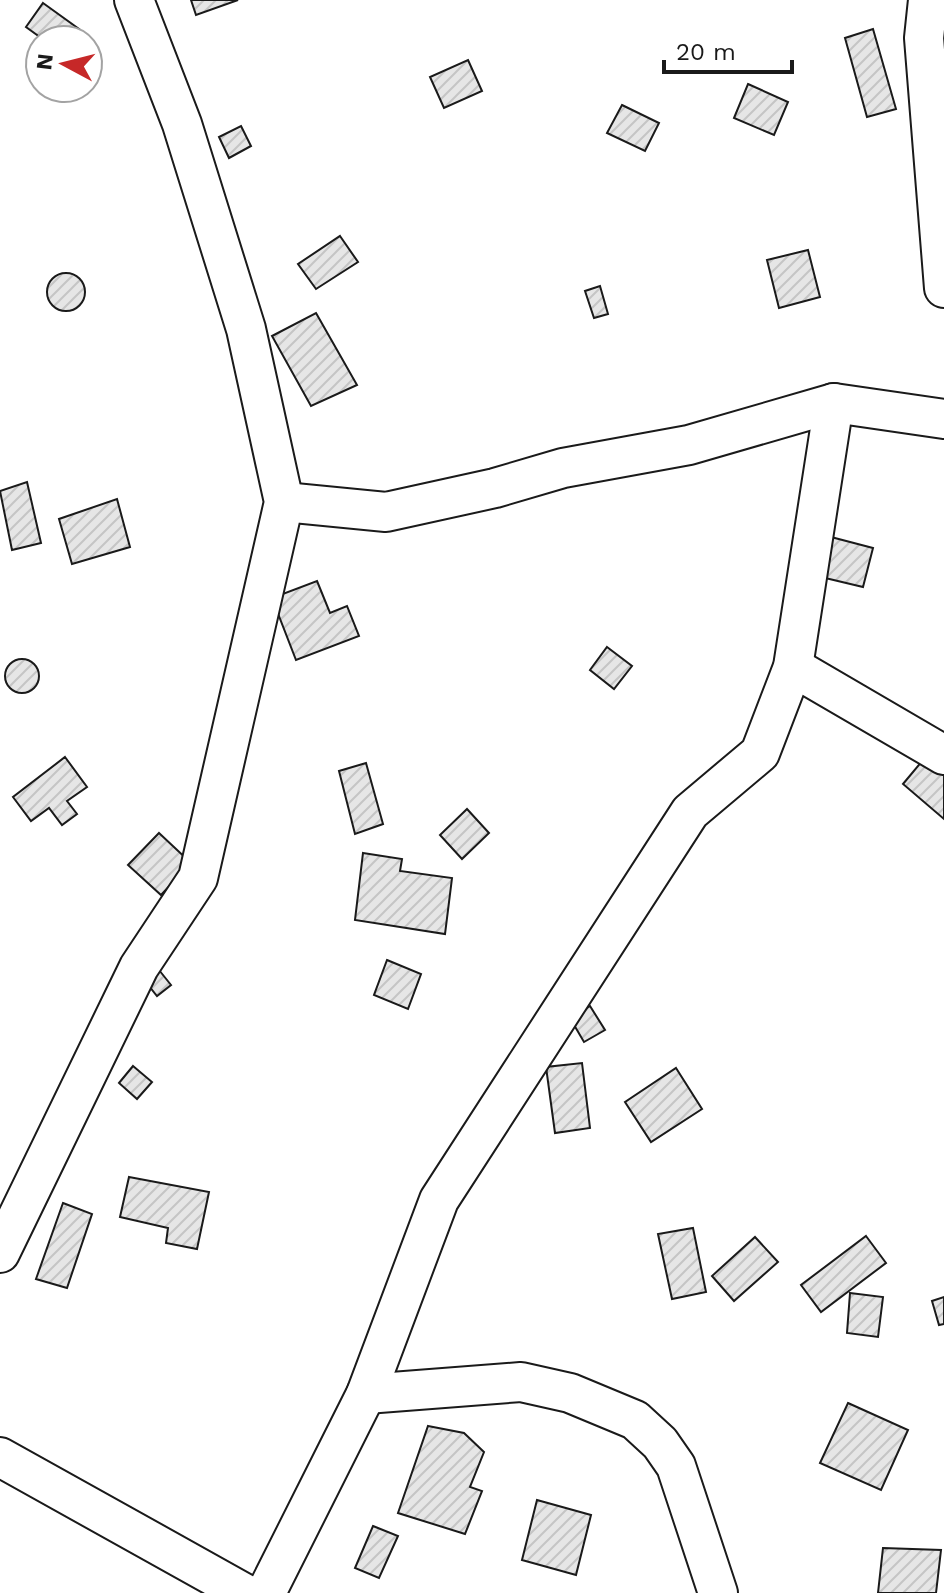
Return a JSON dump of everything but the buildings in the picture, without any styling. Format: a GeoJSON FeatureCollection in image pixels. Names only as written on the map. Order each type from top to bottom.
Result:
{"type":"FeatureCollection","features":[{"type":"Feature","properties":{"kind":"street"},"geometry":{"type":"LineString","coordinates":[[0,1253],[139,967],[198,878],[284,502],[242,315],[182,124],[134,0]]}},
{"type":"Feature","properties":{"kind":"street"},"geometry":{"type":"LineString","coordinates":[[928,0],[924,38],[944,288]]}},
{"type":"Feature","properties":{"kind":"street"},"geometry":{"type":"LineString","coordinates":[[284,502],[386,512],[495,488],[563,468],[689,445],[834,403],[944,419]]}},
{"type":"Feature","properties":{"kind":"street"},"geometry":{"type":"LineString","coordinates":[[266,1593],[366,1394],[439,1200],[690,812],[760,753],[793,667],[834,403]]}},
{"type":"Feature","properties":{"kind":"street"},"geometry":{"type":"LineString","coordinates":[[793,667],[944,755]]}},
{"type":"Feature","properties":{"kind":"street"},"geometry":{"type":"LineString","coordinates":[[366,1394],[540,1384],[635,1420],[660,1443],[676,1466],[718,1593]]}},
{"type":"Feature","properties":{"kind":"street"},"geometry":{"type":"LineString","coordinates":[[0,1457],[244,1593]]}}]}
